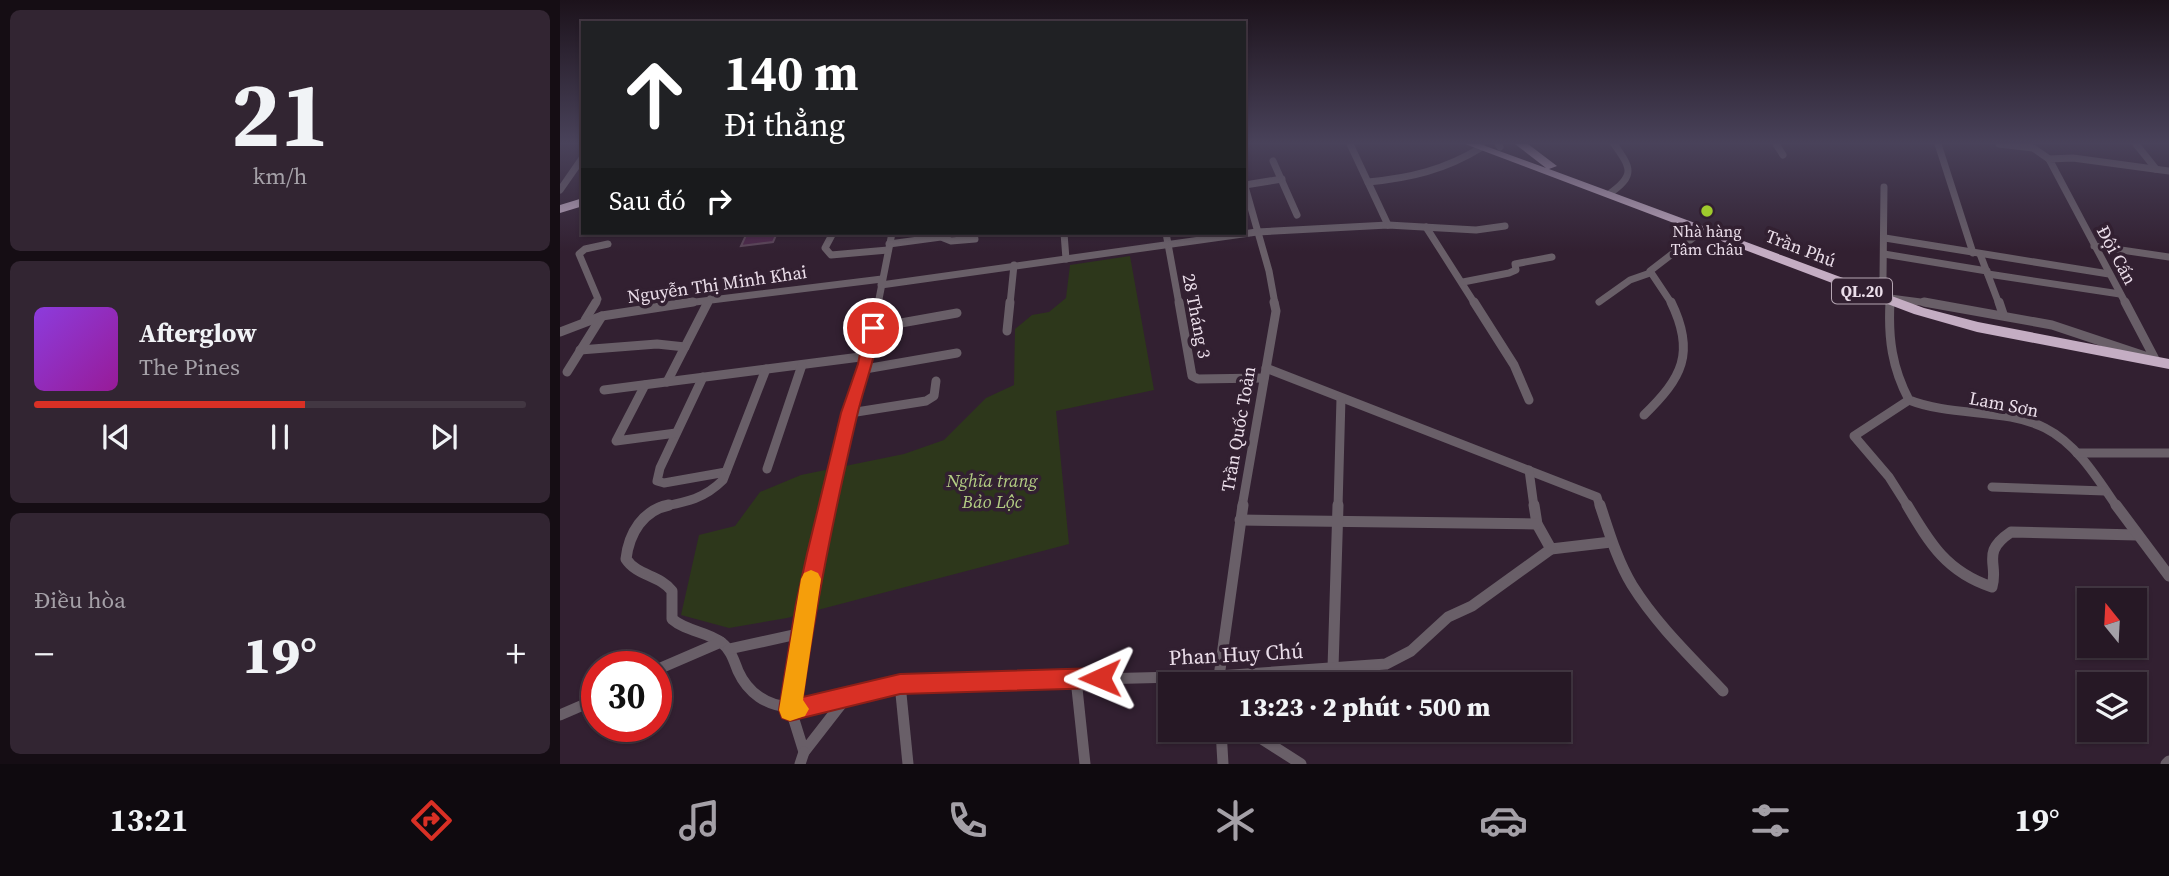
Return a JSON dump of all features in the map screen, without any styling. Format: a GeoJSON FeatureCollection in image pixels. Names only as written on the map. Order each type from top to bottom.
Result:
{"type":"FeatureCollection","features":[{"type":"Feature","properties":{"kind":"highway","name":"Trần Phú"},"geometry":{"type":"LineString","coordinates":[[1572,180],[1873,296],[1977,327],[2163,362]]}},
{"type":"Feature","properties":{"kind":"highway"},"geometry":{"type":"LineString","coordinates":[[560,209],[581,203]]}},
{"type":"Feature","properties":{"kind":"street"},"geometry":{"type":"LineString","coordinates":[[1246,184],[1277,180]]}},
{"type":"Feature","properties":{"kind":"street"},"geometry":{"type":"LineString","coordinates":[[1282,180],[1297,215]]}},
{"type":"Feature","properties":{"kind":"street"},"geometry":{"type":"LineString","coordinates":[[1386,180],[1368,182],[1388,225]]}},
{"type":"Feature","properties":{"kind":"street"},"geometry":{"type":"LineString","coordinates":[[1609,194],[1625,180]]}},
{"type":"Feature","properties":{"kind":"street"},"geometry":{"type":"LineString","coordinates":[[1951,180],[1977,253],[2003,314]]}},
{"type":"Feature","properties":{"kind":"street","name":"Đội Cấn"},"geometry":{"type":"LineString","coordinates":[[2060,180],[2120,294],[2163,362]]}},
{"type":"Feature","properties":{"kind":"street"},"geometry":{"type":"LineString","coordinates":[[1884,187],[1883,278],[1873,296],[2003,314],[2112,341],[2163,362]]}},
{"type":"Feature","properties":{"kind":"street","name":"Trần Quốc Toản"},"geometry":{"type":"LineString","coordinates":[[1219,672],[1240,520],[1276,311],[1272,280],[1246,188]]}},
{"type":"Feature","properties":{"kind":"street","name":"Nguyễn Thị Minh Khai"},"geometry":{"type":"LineString","coordinates":[[1246,234],[1388,225],[1476,230],[1505,226]]}},
{"type":"Feature","properties":{"kind":"street"},"geometry":{"type":"LineString","coordinates":[[1426,227],[1514,365],[1529,400]]}},
{"type":"Feature","properties":{"kind":"street"},"geometry":{"type":"LineString","coordinates":[[1600,302],[1630,280],[1650,272],[1665,257],[1702,231]]}},
{"type":"Feature","properties":{"kind":"street"},"geometry":{"type":"LineString","coordinates":[[832,235],[825,248],[831,255],[890,242],[941,237],[951,241],[975,239]]}},
{"type":"Feature","properties":{"kind":"street"},"geometry":{"type":"LineString","coordinates":[[1064,235],[1066,259]]}},
{"type":"Feature","properties":{"kind":"street","name":"28 Tháng 3"},"geometry":{"type":"LineString","coordinates":[[1166,235],[1192,376],[1198,379],[1265,373]]}},
{"type":"Feature","properties":{"kind":"street","name":"Nguyễn Thị Minh Khai"},"geometry":{"type":"LineString","coordinates":[[560,332],[585,320],[602,316],[709,299],[881,282],[1237,235]]}},
{"type":"Feature","properties":{"kind":"street"},"geometry":{"type":"LineString","coordinates":[[1885,238],[2109,274]]}},
{"type":"Feature","properties":{"kind":"street"},"geometry":{"type":"LineString","coordinates":[[802,758],[790,710],[808,592],[850,413],[865,369],[890,242]]}},
{"type":"Feature","properties":{"kind":"street"},"geometry":{"type":"LineString","coordinates":[[585,320],[598,299],[579,254],[585,249],[608,244]]}},
{"type":"Feature","properties":{"kind":"street"},"geometry":{"type":"LineString","coordinates":[[2094,246],[2169,257]]}},
{"type":"Feature","properties":{"kind":"street"},"geometry":{"type":"LineString","coordinates":[[1884,254],[2120,294]]}},
{"type":"Feature","properties":{"kind":"street"},"geometry":{"type":"LineString","coordinates":[[1463,282],[1509,274],[1516,270],[1515,264],[1552,257]]}},
{"type":"Feature","properties":{"kind":"street"},"geometry":{"type":"LineString","coordinates":[[1007,331],[1014,265]]}},
{"type":"Feature","properties":{"kind":"street"},"geometry":{"type":"LineString","coordinates":[[1644,415],[1666,393],[1685,360],[1685,341],[1678,316],[1650,272]]}},
{"type":"Feature","properties":{"kind":"street"},"geometry":{"type":"LineString","coordinates":[[667,382],[709,299]]}},
{"type":"Feature","properties":{"kind":"street"},"geometry":{"type":"LineString","coordinates":[[1890,301],[1889,339],[1894,374],[1909,400],[1854,436],[1900,494],[1937,554],[1950,567],[1992,587],[1990,556],[1995,545],[2011,532],[2137,535]]}},
{"type":"Feature","properties":{"kind":"street"},"geometry":{"type":"LineString","coordinates":[[873,328],[957,313]]}},
{"type":"Feature","properties":{"kind":"street"},"geometry":{"type":"LineString","coordinates":[[567,372],[602,316]]}},
{"type":"Feature","properties":{"kind":"street"},"geometry":{"type":"LineString","coordinates":[[580,349],[657,344],[685,347]]}},
{"type":"Feature","properties":{"kind":"street"},"geometry":{"type":"LineString","coordinates":[[865,369],[957,353]]}},
{"type":"Feature","properties":{"kind":"street"},"geometry":{"type":"LineString","coordinates":[[604,390],[867,356]]}},
{"type":"Feature","properties":{"kind":"street"},"geometry":{"type":"LineString","coordinates":[[767,469],[802,365]]}},
{"type":"Feature","properties":{"kind":"street"},"geometry":{"type":"LineString","coordinates":[[766,369],[726,472],[716,489],[696,501],[653,508],[641,515],[626,559],[631,567],[669,587],[673,597],[672,619],[676,624],[725,646],[741,676],[761,700],[790,710]]}},
{"type":"Feature","properties":{"kind":"street"},"geometry":{"type":"LineString","coordinates":[[1265,373],[1341,398],[1597,497],[1611,542],[1632,584],[1654,615],[1723,691]]}},
{"type":"Feature","properties":{"kind":"street"},"geometry":{"type":"LineString","coordinates":[[703,377],[657,481],[726,472]]}},
{"type":"Feature","properties":{"kind":"street"},"geometry":{"type":"LineString","coordinates":[[850,413],[926,401],[934,396],[936,381]]}},
{"type":"Feature","properties":{"kind":"street"},"geometry":{"type":"LineString","coordinates":[[645,385],[616,441],[676,433]]}},
{"type":"Feature","properties":{"kind":"street"},"geometry":{"type":"LineString","coordinates":[[1334,668],[1341,398]]}},
{"type":"Feature","properties":{"kind":"street","name":"Lam Sơn"},"geometry":{"type":"LineString","coordinates":[[1909,400],[2045,428],[2057,435],[2077,453],[2137,535],[2164,565],[2169,576]]}},
{"type":"Feature","properties":{"kind":"street"},"geometry":{"type":"LineString","coordinates":[[2077,453],[2169,453]]}},
{"type":"Feature","properties":{"kind":"street"},"geometry":{"type":"LineString","coordinates":[[1529,470],[1537,524],[1551,549],[1611,542]]}},
{"type":"Feature","properties":{"kind":"street"},"geometry":{"type":"LineString","coordinates":[[1992,487],[2105,491]]}},
{"type":"Feature","properties":{"kind":"street"},"geometry":{"type":"LineString","coordinates":[[1240,520],[1537,524]]}},
{"type":"Feature","properties":{"kind":"street","name":"Phan Huy Chú"},"geometry":{"type":"LineString","coordinates":[[1295,672],[1386,664],[1412,650],[1448,617],[1472,606],[1551,549]]}},
{"type":"Feature","properties":{"kind":"street"},"geometry":{"type":"LineString","coordinates":[[672,664],[725,646],[802,633]]}},
{"type":"Feature","properties":{"kind":"street"},"geometry":{"type":"LineString","coordinates":[[1076,679],[1085,764]]}},
{"type":"Feature","properties":{"kind":"street","name":"Phan Huy Chú"},"geometry":{"type":"LineString","coordinates":[[790,710],[900,684],[1158,680]]}},
{"type":"Feature","properties":{"kind":"street"},"geometry":{"type":"LineString","coordinates":[[900,684],[908,764]]}},
{"type":"Feature","properties":{"kind":"street"},"geometry":{"type":"LineString","coordinates":[[802,758],[846,698]]}},
{"type":"Feature","properties":{"kind":"street"},"geometry":{"type":"LineString","coordinates":[[560,715],[581,706]]}},
{"type":"Feature","properties":{"kind":"street"},"geometry":{"type":"LineString","coordinates":[[1222,742],[1223,764]]}},
{"type":"Feature","properties":{"kind":"street"},"geometry":{"type":"LineString","coordinates":[[1267,742],[1301,764]]}},
{"type":"Feature","properties":{"kind":"green space","name":"Nghĩa trang Bảo Lộc"},"geometry":{"type":"Polygon","coordinates":[[[1130,256],[1154,390],[1056,411],[1069,544],[787,618],[729,628],[681,615],[699,535],[735,526],[760,492],[801,475],[904,454],[944,440],[986,398],[1014,385],[1015,329],[1032,315],[1049,312],[1066,298],[1070,265],[1130,256]]]}},
{"type":"Feature","properties":{"kind":"building"},"geometry":{"type":"Polygon","coordinates":[[[746,235],[776,235],[773,242],[741,246],[746,235]]]}},
{"type":"Feature","properties":{"kind":"slow traffic"},"geometry":{"type":"LineString","coordinates":[[798,709],[790,710],[811,579]]}},
{"type":"Feature","properties":{"kind":"place","name":"Nhà hàng Tâm Châu"},"geometry":{"type":"Point","coordinates":[1707,211]}},
{"type":"Feature","properties":{"kind":"route"},"geometry":{"type":"LineString","coordinates":[[873,328],[866,364],[850,413],[830,494],[806,604],[790,710],[900,684],[1100,678]]}}]}
